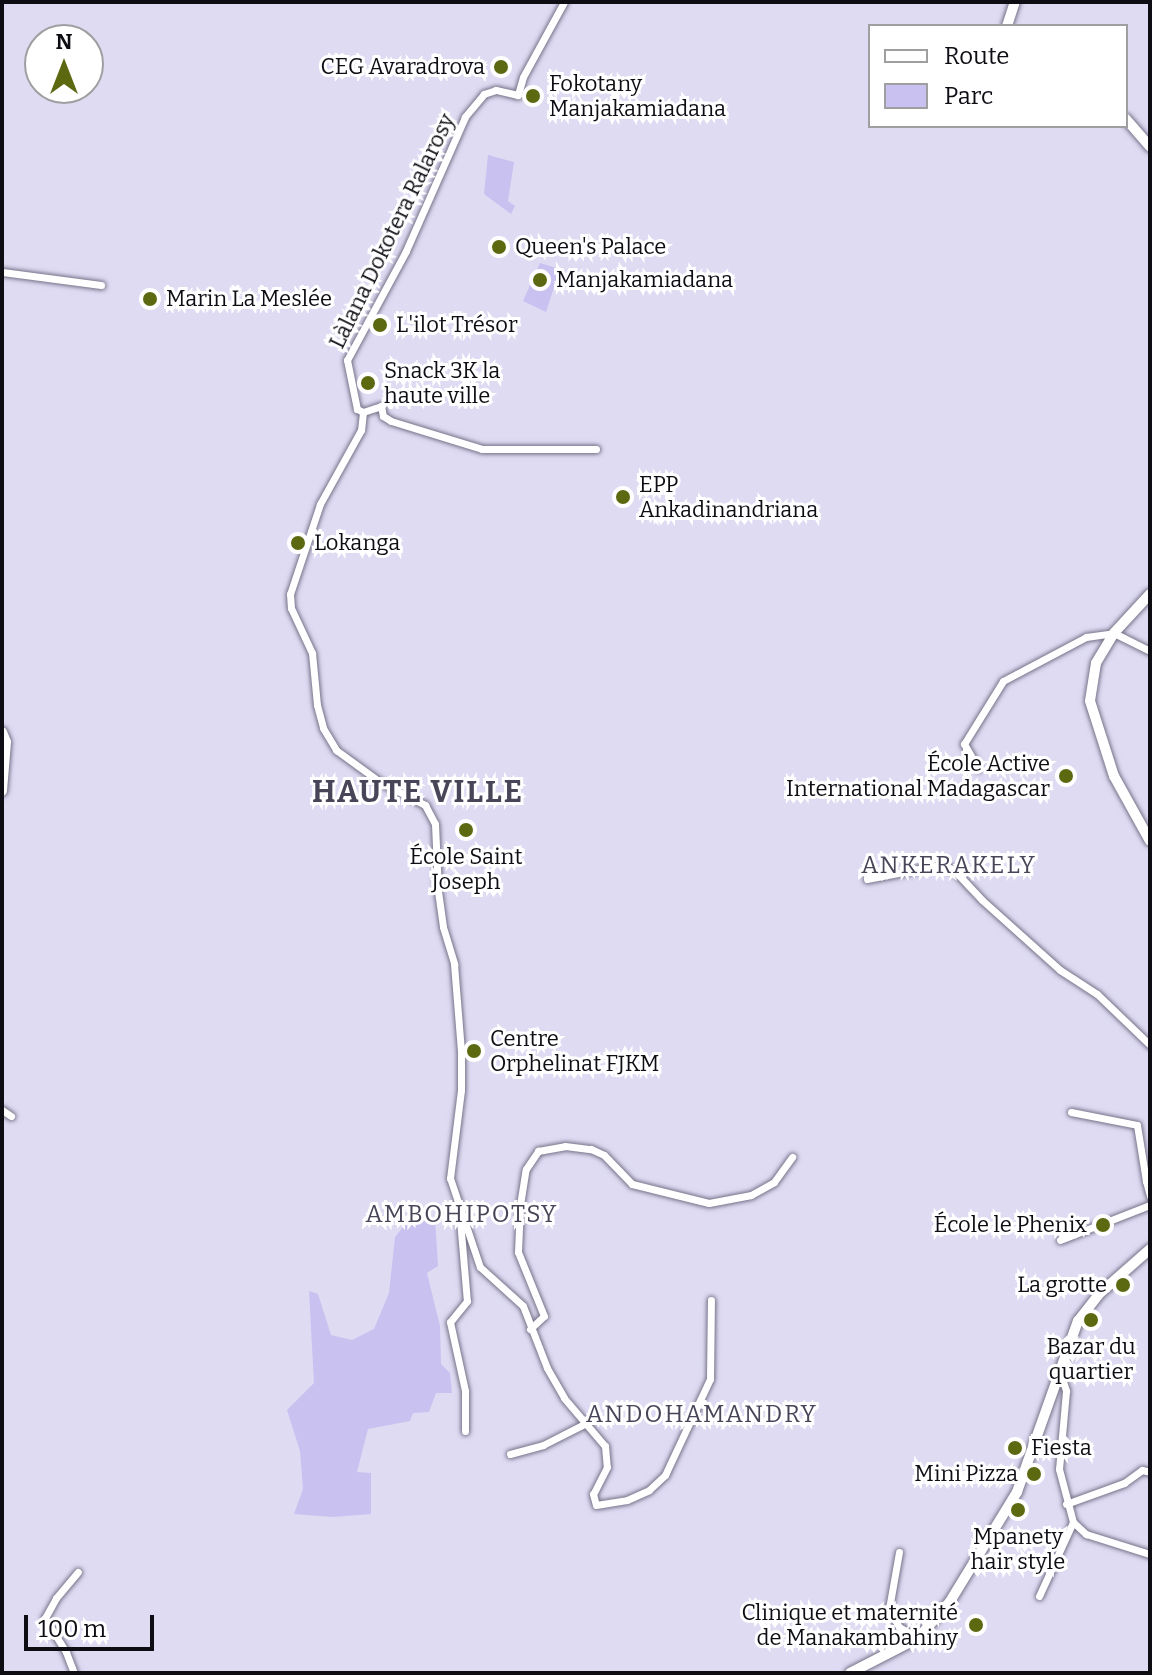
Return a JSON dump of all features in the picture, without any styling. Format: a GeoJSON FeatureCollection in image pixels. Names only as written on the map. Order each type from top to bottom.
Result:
{"type":"FeatureCollection","features":[{"type":"Feature","properties":{"kind":"street","name":"Làlana Dokotera Ralarosy"},"geometry":{"type":"LineString","coordinates":[[363,412],[357,409],[347,360],[406,251],[465,117],[484,94],[496,90],[518,95],[523,77],[564,2]]}},
{"type":"Feature","properties":{"kind":"street"},"geometry":{"type":"LineString","coordinates":[[1008,24],[1015,2]]}},
{"type":"Feature","properties":{"kind":"street"},"geometry":{"type":"LineString","coordinates":[[1128,121],[1150,147]]}},
{"type":"Feature","properties":{"kind":"street"},"geometry":{"type":"LineString","coordinates":[[2,272],[101,285]]}},
{"type":"Feature","properties":{"kind":"street"},"geometry":{"type":"LineString","coordinates":[[596,449],[482,449],[391,421],[383,416],[381,406],[363,412],[356,444],[320,504],[290,594],[291,608],[312,653],[317,705],[323,728],[336,750],[380,782],[425,805],[435,824],[438,891],[458,1001],[461,1090],[450,1178],[480,1267],[523,1306],[530,1329],[564,1398],[588,1422],[605,1446],[607,1467],[593,1494],[596,1505],[627,1500],[649,1490],[665,1475],[710,1379],[711,1300]]}},
{"type":"Feature","properties":{"kind":"street"},"geometry":{"type":"LineString","coordinates":[[1150,594],[1114,633],[1096,663],[1090,701],[1114,776],[1150,841]]}},
{"type":"Feature","properties":{"kind":"street"},"geometry":{"type":"LineString","coordinates":[[978,768],[964,744],[1003,681],[1086,637],[1114,633],[1150,651]]}},
{"type":"Feature","properties":{"kind":"street"},"geometry":{"type":"LineString","coordinates":[[2,732],[6,742],[2,791]]}},
{"type":"Feature","properties":{"kind":"street"},"geometry":{"type":"LineString","coordinates":[[867,879],[939,865],[953,869],[1015,930],[1060,970],[1097,994],[1150,1045]]}},
{"type":"Feature","properties":{"kind":"street"},"geometry":{"type":"LineString","coordinates":[[2,1110],[11,1116]]}},
{"type":"Feature","properties":{"kind":"street"},"geometry":{"type":"LineString","coordinates":[[1071,1112],[1137,1125],[1150,1196]]}},
{"type":"Feature","properties":{"kind":"street"},"geometry":{"type":"LineString","coordinates":[[530,1329],[544,1316],[518,1252],[520,1205],[526,1169],[538,1151],[565,1146],[591,1149],[604,1155],[632,1184],[709,1203],[751,1195],[774,1182],[792,1157]]}},
{"type":"Feature","properties":{"kind":"street"},"geometry":{"type":"LineString","coordinates":[[1060,1240],[1150,1205]]}},
{"type":"Feature","properties":{"kind":"street"},"geometry":{"type":"LineString","coordinates":[[460,1209],[467,1301],[450,1322],[465,1391],[465,1431]]}},
{"type":"Feature","properties":{"kind":"street"},"geometry":{"type":"LineString","coordinates":[[850,1673],[918,1638],[949,1603],[1017,1492],[1073,1332],[1092,1301],[1150,1249]]}},
{"type":"Feature","properties":{"kind":"street"},"geometry":{"type":"LineString","coordinates":[[1060,1372],[1066,1391],[1058,1457],[1066,1504],[1073,1522],[1086,1534],[1150,1554]]}},
{"type":"Feature","properties":{"kind":"street"},"geometry":{"type":"LineString","coordinates":[[510,1454],[543,1445],[588,1422]]}},
{"type":"Feature","properties":{"kind":"street"},"geometry":{"type":"LineString","coordinates":[[1066,1504],[1124,1483],[1142,1470],[1150,1472]]}},
{"type":"Feature","properties":{"kind":"street"},"geometry":{"type":"LineString","coordinates":[[1039,1596],[1073,1522]]}},
{"type":"Feature","properties":{"kind":"street"},"geometry":{"type":"LineString","coordinates":[[899,1552],[889,1609],[899,1627],[918,1638]]}},
{"type":"Feature","properties":{"kind":"street"},"geometry":{"type":"LineString","coordinates":[[74,1673],[45,1618],[56,1598],[78,1572]]}},
{"type":"Feature","properties":{"kind":"green space"},"geometry":{"type":"Polygon","coordinates":[[[488,155],[514,162],[508,201],[515,206],[511,214],[484,194],[488,155]]]}},
{"type":"Feature","properties":{"kind":"green space"},"geometry":{"type":"Polygon","coordinates":[[[540,263],[560,269],[546,312],[523,301],[540,263]]]}},
{"type":"Feature","properties":{"kind":"green space"},"geometry":{"type":"Polygon","coordinates":[[[435,1218],[438,1266],[427,1273],[440,1326],[441,1364],[450,1373],[452,1393],[436,1393],[429,1412],[413,1413],[410,1421],[368,1429],[357,1472],[371,1473],[371,1514],[333,1517],[294,1514],[303,1489],[300,1451],[287,1410],[314,1383],[309,1291],[318,1294],[331,1335],[352,1340],[374,1329],[389,1293],[395,1237],[408,1221],[435,1218]]]}},
{"type":"Feature","properties":{"kind":"place","name":"CEG Avaradrova"},"geometry":{"type":"Point","coordinates":[501,67]}},
{"type":"Feature","properties":{"kind":"place","name":"Fokotany Manjakamiadana"},"geometry":{"type":"Point","coordinates":[533,96]}},
{"type":"Feature","properties":{"kind":"place","name":"Queen's Palace"},"geometry":{"type":"Point","coordinates":[499,247]}},
{"type":"Feature","properties":{"kind":"place","name":"Manjakamiadana"},"geometry":{"type":"Point","coordinates":[540,280]}},
{"type":"Feature","properties":{"kind":"place","name":"Marin La Meslée"},"geometry":{"type":"Point","coordinates":[150,299]}},
{"type":"Feature","properties":{"kind":"place","name":"L'ilot Trésor"},"geometry":{"type":"Point","coordinates":[380,325]}},
{"type":"Feature","properties":{"kind":"place","name":"Snack 3K la haute ville"},"geometry":{"type":"Point","coordinates":[368,383]}},
{"type":"Feature","properties":{"kind":"place","name":"EPP Ankadinandriana"},"geometry":{"type":"Point","coordinates":[623,497]}},
{"type":"Feature","properties":{"kind":"place","name":"Lokanga"},"geometry":{"type":"Point","coordinates":[298,543]}},
{"type":"Feature","properties":{"kind":"place","name":"École Active International Madagascar"},"geometry":{"type":"Point","coordinates":[1066,776]}},
{"type":"Feature","properties":{"kind":"place","name":"École Saint Joseph"},"geometry":{"type":"Point","coordinates":[466,830]}},
{"type":"Feature","properties":{"kind":"place","name":"Centre Orphelinat FJKM"},"geometry":{"type":"Point","coordinates":[474,1051]}},
{"type":"Feature","properties":{"kind":"place","name":"École le Phenix"},"geometry":{"type":"Point","coordinates":[1103,1225]}},
{"type":"Feature","properties":{"kind":"place","name":"La grotte"},"geometry":{"type":"Point","coordinates":[1123,1285]}},
{"type":"Feature","properties":{"kind":"place","name":"Bazar du quartier"},"geometry":{"type":"Point","coordinates":[1091,1320]}},
{"type":"Feature","properties":{"kind":"place","name":"Fiesta"},"geometry":{"type":"Point","coordinates":[1015,1448]}},
{"type":"Feature","properties":{"kind":"place","name":"Mini Pizza"},"geometry":{"type":"Point","coordinates":[1034,1474]}},
{"type":"Feature","properties":{"kind":"place","name":"Mpanety hair style"},"geometry":{"type":"Point","coordinates":[1018,1510]}},
{"type":"Feature","properties":{"kind":"place","name":"Clinique et maternité de Manakambahiny"},"geometry":{"type":"Point","coordinates":[976,1625]}},
{"type":"Feature","properties":{"kind":"district","name":"HAUTE VILLE"},"geometry":{"type":"Point","coordinates":[418,792]}},
{"type":"Feature","properties":{"kind":"district","name":"ANKERAKELY"},"geometry":{"type":"Point","coordinates":[949,866]}},
{"type":"Feature","properties":{"kind":"district","name":"AMBOHIPOTSY"},"geometry":{"type":"Point","coordinates":[462,1215]}},
{"type":"Feature","properties":{"kind":"district","name":"ANDOHAMANDRY"},"geometry":{"type":"Point","coordinates":[702,1415]}}]}
